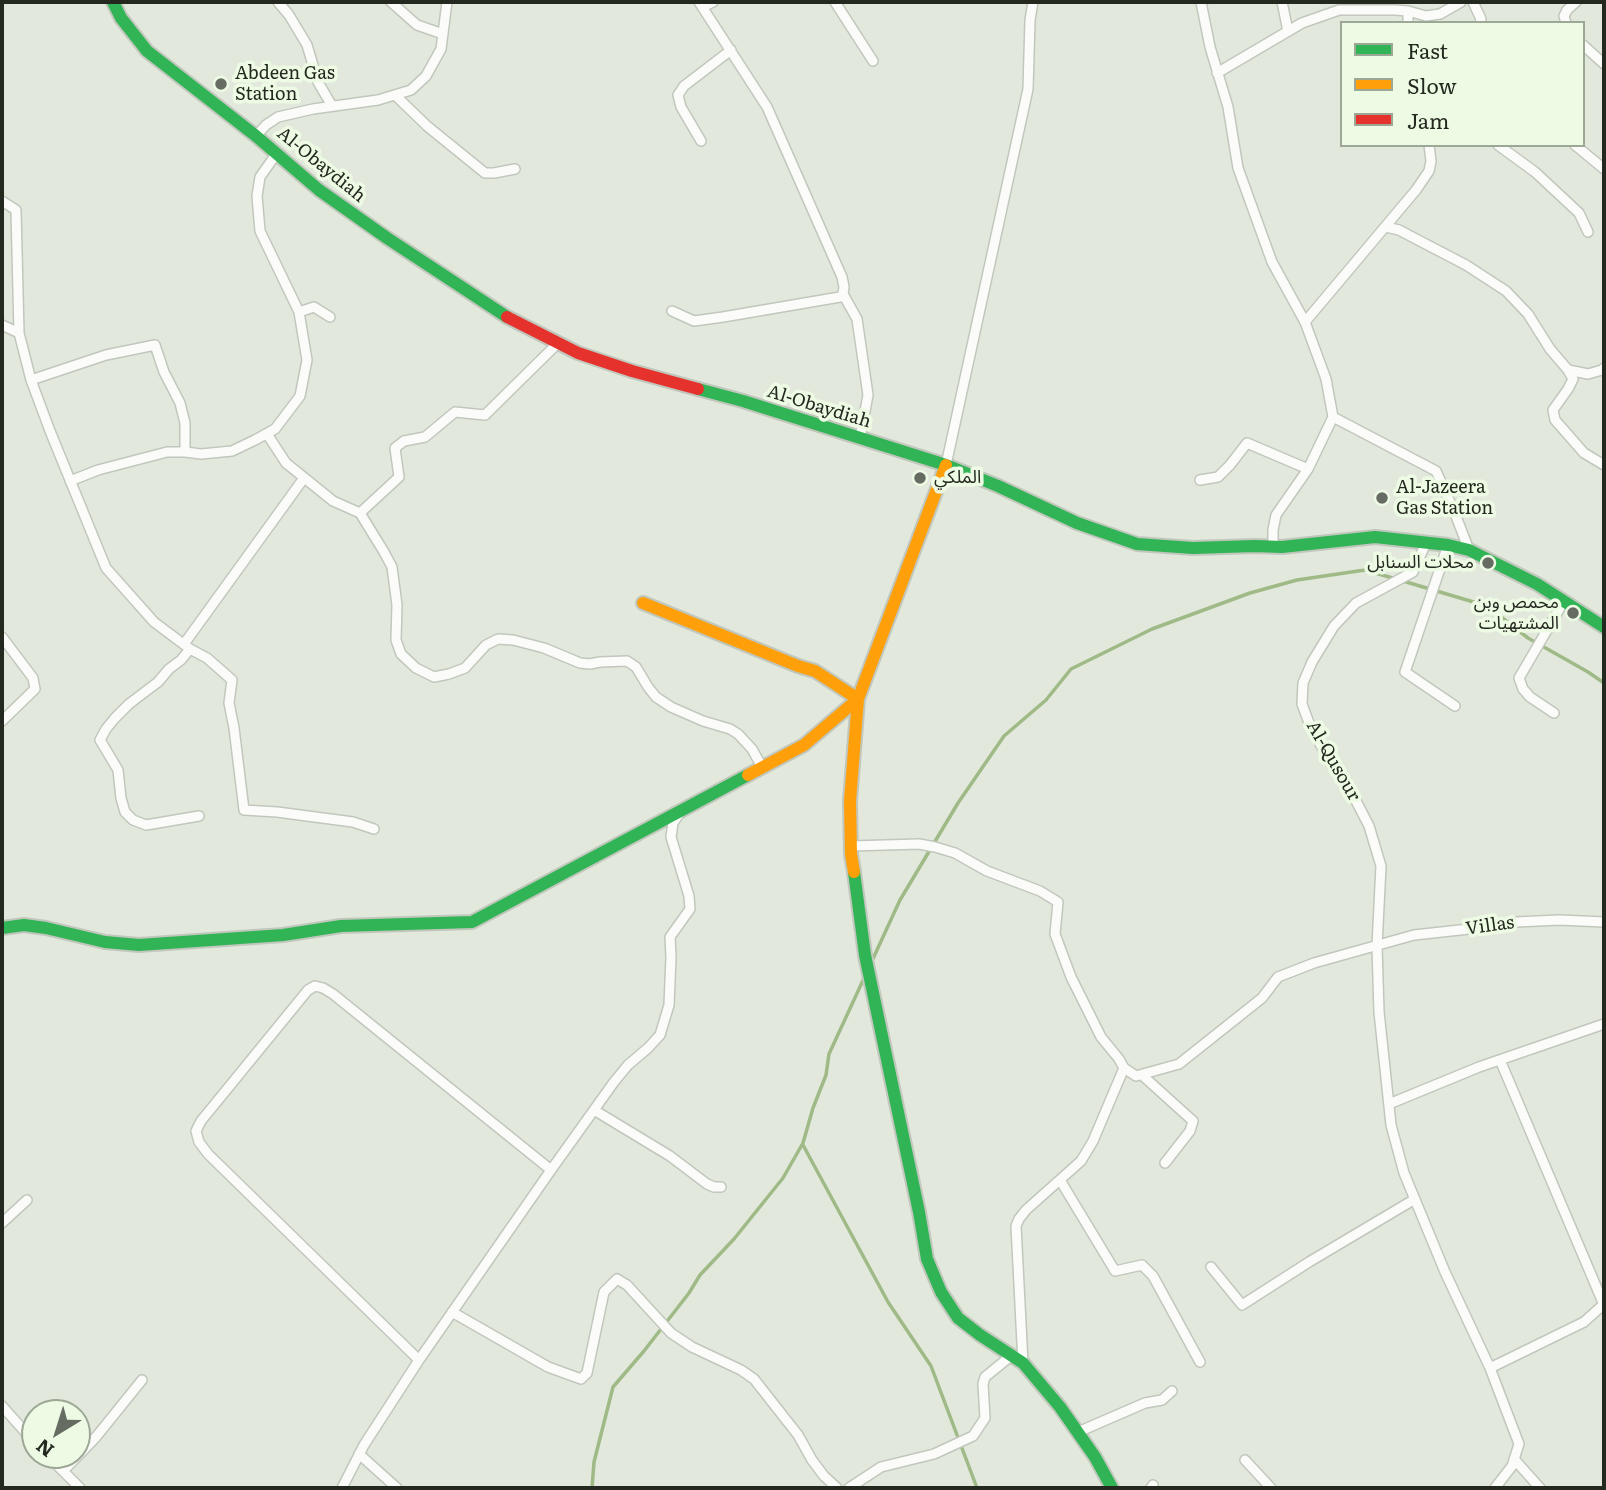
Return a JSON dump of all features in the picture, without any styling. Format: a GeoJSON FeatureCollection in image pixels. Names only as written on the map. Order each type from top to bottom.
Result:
{"type":"FeatureCollection","features":[{"type":"Feature","properties":{"kind":"street","name":"Al-Obaydiah"},"geometry":{"type":"LineString","coordinates":[[113,2],[121,18],[147,51],[256,136],[319,190],[505,316],[578,353],[743,401],[946,465],[1077,523],[1137,544],[1193,548],[1273,547],[1375,537],[1448,545],[1469,550],[1537,584],[1604,627]]}},
{"type":"Feature","properties":{"kind":"street"},"geometry":{"type":"LineString","coordinates":[[278,2],[307,45],[318,82],[332,106]]}},
{"type":"Feature","properties":{"kind":"street"},"geometry":{"type":"LineString","coordinates":[[391,2],[417,25],[443,34]]}},
{"type":"Feature","properties":{"kind":"street"},"geometry":{"type":"LineString","coordinates":[[256,136],[278,117],[378,100],[411,90],[426,76],[441,48],[447,2]]}},
{"type":"Feature","properties":{"kind":"street"},"geometry":{"type":"LineString","coordinates":[[713,2],[701,5],[767,107],[842,277],[843,294],[857,319],[868,395],[860,438]]}},
{"type":"Feature","properties":{"kind":"street"},"geometry":{"type":"LineString","coordinates":[[835,2],[873,61]]}},
{"type":"Feature","properties":{"kind":"street"},"geometry":{"type":"LineString","coordinates":[[1033,2],[1028,89],[946,465],[859,699],[850,801],[851,846],[865,955],[927,1259],[958,1318],[1017,1359],[1060,1407],[1095,1457],[1112,1488]]}},
{"type":"Feature","properties":{"kind":"street"},"geometry":{"type":"LineString","coordinates":[[1201,2],[1210,47],[1228,107],[1238,168],[1272,262],[1305,323],[1326,379],[1333,417],[1308,469],[1276,515],[1273,547]]}},
{"type":"Feature","properties":{"kind":"street"},"geometry":{"type":"LineString","coordinates":[[1282,2],[1288,31]]}},
{"type":"Feature","properties":{"kind":"street"},"geometry":{"type":"LineString","coordinates":[[1217,73],[1302,23],[1339,10],[1355,6],[1408,11],[1426,16],[1440,14],[1461,2]]}},
{"type":"Feature","properties":{"kind":"street"},"geometry":{"type":"LineString","coordinates":[[1473,2],[1480,21]]}},
{"type":"Feature","properties":{"kind":"street"},"geometry":{"type":"LineString","coordinates":[[1565,21],[1564,16],[1567,10],[1576,2]]}},
{"type":"Feature","properties":{"kind":"street"},"geometry":{"type":"LineString","coordinates":[[1408,11],[1408,21]]}},
{"type":"Feature","properties":{"kind":"street"},"geometry":{"type":"LineString","coordinates":[[1585,47],[1604,64]]}},
{"type":"Feature","properties":{"kind":"street"},"geometry":{"type":"LineString","coordinates":[[701,141],[681,107],[678,95],[684,86],[730,50]]}},
{"type":"Feature","properties":{"kind":"street"},"geometry":{"type":"LineString","coordinates":[[396,95],[427,125],[485,173],[515,169]]}},
{"type":"Feature","properties":{"kind":"street"},"geometry":{"type":"LineString","coordinates":[[1305,323],[1416,190],[1429,171],[1429,147]]}},
{"type":"Feature","properties":{"kind":"street"},"geometry":{"type":"LineString","coordinates":[[1501,147],[1535,172],[1579,213],[1588,232]]}},
{"type":"Feature","properties":{"kind":"street"},"geometry":{"type":"LineString","coordinates":[[1577,147],[1604,169]]}},
{"type":"Feature","properties":{"kind":"street"},"geometry":{"type":"LineString","coordinates":[[70,481],[98,470],[167,453],[232,451],[275,429],[300,396],[307,360],[299,312],[260,231],[257,196],[260,177],[277,153]]}},
{"type":"Feature","properties":{"kind":"street"},"geometry":{"type":"LineString","coordinates":[[2,201],[16,209],[19,333],[31,380],[70,481],[106,568],[154,622],[206,658],[232,680],[229,703],[244,810],[353,822],[374,829]]}},
{"type":"Feature","properties":{"kind":"street"},"geometry":{"type":"LineString","coordinates":[[1385,227],[1399,230],[1430,246],[1506,290],[1528,314],[1573,379],[1553,410],[1555,420],[1584,453],[1604,465]]}},
{"type":"Feature","properties":{"kind":"street"},"geometry":{"type":"LineString","coordinates":[[672,311],[694,321],[840,297],[843,294]]}},
{"type":"Feature","properties":{"kind":"street"},"geometry":{"type":"LineString","coordinates":[[299,312],[314,307],[330,317]]}},
{"type":"Feature","properties":{"kind":"street"},"geometry":{"type":"LineString","coordinates":[[2,325],[19,333]]}},
{"type":"Feature","properties":{"kind":"street"},"geometry":{"type":"LineString","coordinates":[[360,513],[399,477],[396,448],[404,441],[425,437],[455,412],[485,415],[558,343]]}},
{"type":"Feature","properties":{"kind":"street"},"geometry":{"type":"LineString","coordinates":[[31,380],[106,355],[155,345],[183,413],[185,452]]}},
{"type":"Feature","properties":{"kind":"street"},"geometry":{"type":"LineString","coordinates":[[1568,370],[1588,374],[1604,368]]}},
{"type":"Feature","properties":{"kind":"street"},"geometry":{"type":"LineString","coordinates":[[1333,417],[1436,471],[1469,550]]}},
{"type":"Feature","properties":{"kind":"street"},"geometry":{"type":"LineString","coordinates":[[267,433],[286,463],[334,501],[360,513],[392,567],[397,605],[396,640],[401,654],[416,668],[434,677],[466,668],[486,645],[498,639],[544,648],[580,663],[627,661],[636,667],[656,697],[703,721],[738,734],[762,767]]}},
{"type":"Feature","properties":{"kind":"street"},"geometry":{"type":"LineString","coordinates":[[1200,480],[1217,477],[1247,443],[1308,469]]}},
{"type":"Feature","properties":{"kind":"street"},"geometry":{"type":"LineString","coordinates":[[199,816],[146,825],[133,820],[125,812],[118,770],[100,740],[106,729],[129,704],[181,660],[187,647],[304,478]]}},
{"type":"Feature","properties":{"kind":"street","name":"Al-Qusour"},"geometry":{"type":"LineString","coordinates":[[1426,543],[1413,572],[1356,603],[1334,626],[1312,662],[1303,683],[1302,704],[1331,764],[1369,826],[1381,866],[1377,946],[1379,1012],[1391,1125],[1415,1199],[1445,1272],[1490,1368],[1519,1444],[1514,1459]]}},
{"type":"Feature","properties":{"kind":"street"},"geometry":{"type":"LineString","coordinates":[[1448,545],[1405,672],[1455,706]]}},
{"type":"Feature","properties":{"kind":"street"},"geometry":{"type":"LineString","coordinates":[[1554,713],[1530,697],[1518,678],[1564,601]]}},
{"type":"Feature","properties":{"kind":"street"},"geometry":{"type":"LineString","coordinates":[[643,603],[815,671],[859,699]]}},
{"type":"Feature","properties":{"kind":"street"},"geometry":{"type":"LineString","coordinates":[[2,636],[33,678],[35,689],[2,721]]}},
{"type":"Feature","properties":{"kind":"street"},"geometry":{"type":"LineString","coordinates":[[2,928],[24,925],[105,942],[139,944],[283,935],[341,926],[472,922],[804,745],[859,699]]}},
{"type":"Feature","properties":{"kind":"street"},"geometry":{"type":"LineString","coordinates":[[342,1488],[359,1454],[419,1360],[551,1170],[628,1065],[660,1035],[669,1005],[670,937],[690,909],[671,836],[673,823],[681,811]]}},
{"type":"Feature","properties":{"kind":"street"},"geometry":{"type":"LineString","coordinates":[[851,846],[919,844],[945,850],[987,871],[1040,891],[1058,902],[1055,934],[1071,977],[1101,1037],[1124,1068],[1136,1076],[1142,1075],[1193,1121],[1190,1131],[1165,1163]]}},
{"type":"Feature","properties":{"kind":"street","name":"Villas"},"geometry":{"type":"LineString","coordinates":[[1142,1075],[1179,1064],[1262,998],[1278,977],[1314,963],[1414,935],[1516,922],[1604,922]]}},
{"type":"Feature","properties":{"kind":"street"},"geometry":{"type":"LineString","coordinates":[[419,1360],[208,1154],[199,1142],[196,1131],[201,1121],[308,990],[315,986],[332,994],[551,1170]]}},
{"type":"Feature","properties":{"kind":"street"},"geometry":{"type":"LineString","coordinates":[[1389,1104],[1500,1060],[1604,1024]]}},
{"type":"Feature","properties":{"kind":"street"},"geometry":{"type":"LineString","coordinates":[[1490,1368],[1584,1322],[1604,1305],[1500,1060]]}},
{"type":"Feature","properties":{"kind":"street"},"geometry":{"type":"LineString","coordinates":[[1017,1359],[1016,1226],[1026,1210],[1081,1161],[1093,1141],[1124,1068]]}},
{"type":"Feature","properties":{"kind":"street"},"geometry":{"type":"LineString","coordinates":[[594,1110],[670,1156],[707,1184],[721,1187]]}},
{"type":"Feature","properties":{"kind":"street"},"geometry":{"type":"LineString","coordinates":[[1060,1180],[1115,1271],[1142,1265],[1153,1276],[1200,1362]]}},
{"type":"Feature","properties":{"kind":"street"},"geometry":{"type":"LineString","coordinates":[[1212,1267],[1242,1305],[1415,1199]]}},
{"type":"Feature","properties":{"kind":"street"},"geometry":{"type":"LineString","coordinates":[[2,1223],[27,1200]]}},
{"type":"Feature","properties":{"kind":"street"},"geometry":{"type":"LineString","coordinates":[[452,1312],[548,1367],[581,1378],[587,1373],[604,1292],[617,1279],[627,1285],[671,1333],[754,1379],[798,1435],[824,1476],[837,1488]]}},
{"type":"Feature","properties":{"kind":"street"},"geometry":{"type":"LineString","coordinates":[[849,1488],[881,1467],[934,1454],[973,1436],[985,1418],[982,1384],[985,1377],[1017,1359]]}},
{"type":"Feature","properties":{"kind":"street"},"geometry":{"type":"LineString","coordinates":[[80,1488],[63,1471],[96,1437],[142,1380]]}},
{"type":"Feature","properties":{"kind":"street"},"geometry":{"type":"LineString","coordinates":[[1078,1432],[1144,1403],[1162,1400],[1172,1391]]}},
{"type":"Feature","properties":{"kind":"street"},"geometry":{"type":"LineString","coordinates":[[2,1406],[21,1427]]}},
{"type":"Feature","properties":{"kind":"street"},"geometry":{"type":"LineString","coordinates":[[359,1454],[397,1488]]}},
{"type":"Feature","properties":{"kind":"street"},"geometry":{"type":"LineString","coordinates":[[1495,1488],[1514,1459],[1540,1488]]}},
{"type":"Feature","properties":{"kind":"street"},"geometry":{"type":"LineString","coordinates":[[1245,1460],[1271,1488]]}},
{"type":"Feature","properties":{"kind":"waterway"},"geometry":{"type":"LineString","coordinates":[[871,963],[900,900],[958,803],[1004,736],[1046,700],[1071,669],[1152,629],[1250,593],[1297,580],[1365,570],[1396,579]]}},
{"type":"Feature","properties":{"kind":"waterway"},"geometry":{"type":"LineString","coordinates":[[1403,581],[1487,606],[1528,638],[1604,683]]}},
{"type":"Feature","properties":{"kind":"waterway"},"geometry":{"type":"LineString","coordinates":[[592,1488],[594,1462],[613,1387],[644,1351],[700,1275],[734,1239],[783,1178],[803,1143],[826,1075],[829,1054],[865,976]]}},
{"type":"Feature","properties":{"kind":"waterway"},"geometry":{"type":"LineString","coordinates":[[803,1145],[888,1302],[931,1366],[977,1488]]}},
{"type":"Feature","properties":{"kind":"traffic: fast"},"geometry":{"type":"LineString","coordinates":[[113,2],[121,18],[147,51],[256,136],[319,190],[507,317]]}},
{"type":"Feature","properties":{"kind":"traffic: fast"},"geometry":{"type":"LineString","coordinates":[[698,389],[946,465],[1077,523],[1137,544],[1193,548],[1282,547],[1375,537],[1469,550],[1537,584],[1604,627]]}},
{"type":"Feature","properties":{"kind":"traffic: fast"},"geometry":{"type":"LineString","coordinates":[[2,928],[24,925],[105,942],[139,945],[283,935],[341,926],[472,922],[748,775]]}},
{"type":"Feature","properties":{"kind":"traffic: fast"},"geometry":{"type":"LineString","coordinates":[[854,872],[865,955],[927,1259],[941,1292],[958,1318],[1023,1363],[1060,1407],[1095,1457],[1112,1488]]}},
{"type":"Feature","properties":{"kind":"traffic: slow"},"geometry":{"type":"LineString","coordinates":[[748,775],[804,745],[858,699],[946,465]]}},
{"type":"Feature","properties":{"kind":"traffic: slow"},"geometry":{"type":"LineString","coordinates":[[643,603],[815,671],[858,699],[850,801],[854,872]]}},
{"type":"Feature","properties":{"kind":"traffic: jam"},"geometry":{"type":"LineString","coordinates":[[507,317],[578,353],[698,389]]}},
{"type":"Feature","properties":{"kind":"place","name":"Abdeen Gas Station"},"geometry":{"type":"Point","coordinates":[221,84]}},
{"type":"Feature","properties":{"kind":"place","name":"الملكي"},"geometry":{"type":"Point","coordinates":[920,478]}},
{"type":"Feature","properties":{"kind":"place","name":"Al-Jazeera Gas Station"},"geometry":{"type":"Point","coordinates":[1382,498]}},
{"type":"Feature","properties":{"kind":"place","name":"محلات السنابل"},"geometry":{"type":"Point","coordinates":[1488,563]}},
{"type":"Feature","properties":{"kind":"place","name":"محمص وبن المشتهيات"},"geometry":{"type":"Point","coordinates":[1573,613]}}]}
